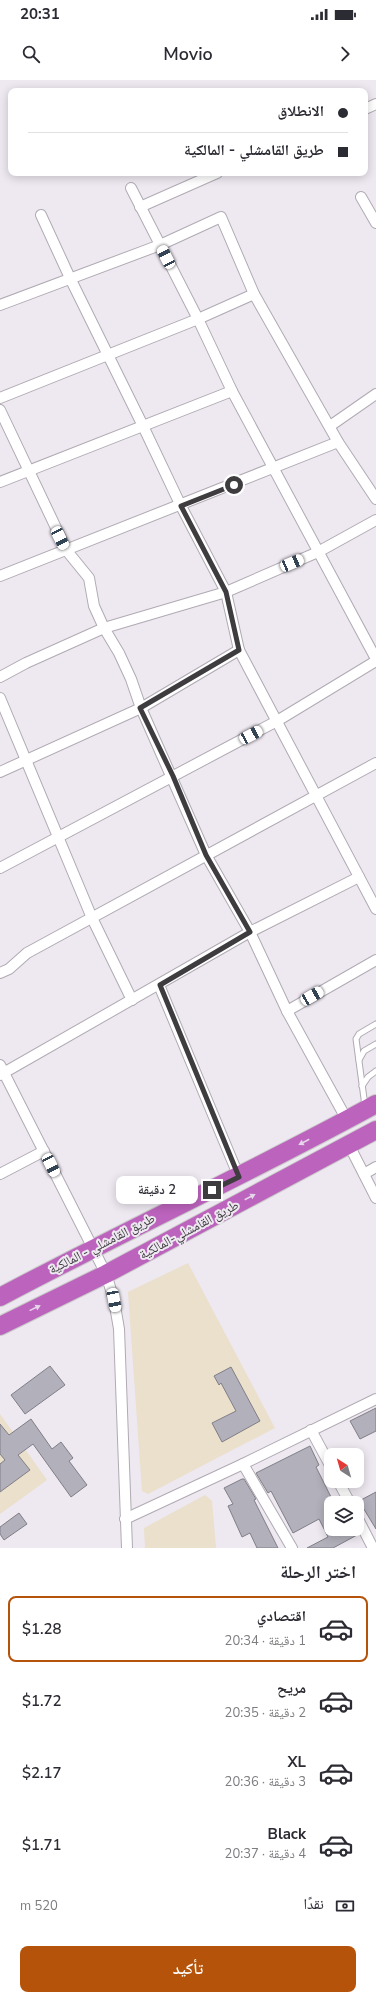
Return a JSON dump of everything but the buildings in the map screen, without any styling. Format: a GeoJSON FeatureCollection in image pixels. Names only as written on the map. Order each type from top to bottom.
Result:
{"type":"FeatureCollection","features":[{"type":"Feature","properties":{"kind":"highway","name":"طريق القامشلي - المالكية"},"geometry":{"type":"LineString","coordinates":[[0,1297],[92,1248],[239,1177],[371,1107]]}},
{"type":"Feature","properties":{"kind":"highway"},"geometry":{"type":"LineString","coordinates":[[327,1130],[343,1148]]}},
{"type":"Feature","properties":{"kind":"highway","name":"طريق القامشلي-المالكية"},"geometry":{"type":"LineString","coordinates":[[0,1326],[106,1274],[376,1130]]}},
{"type":"Feature","properties":{"kind":"street"},"geometry":{"type":"LineString","coordinates":[[140,207],[210,176]]}},
{"type":"Feature","properties":{"kind":"street"},"geometry":{"type":"LineString","coordinates":[[0,868],[277,721],[376,660],[232,391],[198,319],[131,188]]}},
{"type":"Feature","properties":{"kind":"street"},"geometry":{"type":"LineString","coordinates":[[361,197],[376,223]]}},
{"type":"Feature","properties":{"kind":"street"},"geometry":{"type":"LineString","coordinates":[[41,215],[181,506],[226,592],[239,650],[376,909]]}},
{"type":"Feature","properties":{"kind":"street"},"geometry":{"type":"LineString","coordinates":[[0,305],[160,245],[221,217],[254,294],[338,442],[375,496]]}},
{"type":"Feature","properties":{"kind":"street"},"geometry":{"type":"LineString","coordinates":[[0,398],[198,319],[254,294]]}},
{"type":"Feature","properties":{"kind":"street"},"geometry":{"type":"LineString","coordinates":[[0,482],[232,391]]}},
{"type":"Feature","properties":{"kind":"street"},"geometry":{"type":"LineString","coordinates":[[330,426],[376,394]]}},
{"type":"Feature","properties":{"kind":"street"},"geometry":{"type":"LineString","coordinates":[[0,410],[67,551],[89,578],[94,606],[131,679],[140,708],[173,776],[206,855],[250,932],[287,1011],[347,1120]]}},
{"type":"Feature","properties":{"kind":"street"},"geometry":{"type":"LineString","coordinates":[[0,576],[181,506],[338,442]]}},
{"type":"Feature","properties":{"kind":"street"},"geometry":{"type":"LineString","coordinates":[[0,677],[26,663],[104,628],[226,592],[318,552],[376,520]]}},
{"type":"Feature","properties":{"kind":"street"},"geometry":{"type":"LineString","coordinates":[[0,772],[140,708],[239,650]]}},
{"type":"Feature","properties":{"kind":"street"},"geometry":{"type":"LineString","coordinates":[[0,698],[92,918],[132,1000]]}},
{"type":"Feature","properties":{"kind":"street"},"geometry":{"type":"LineString","coordinates":[[0,973],[9,969],[27,953],[376,763]]}},
{"type":"Feature","properties":{"kind":"street"},"geometry":{"type":"LineString","coordinates":[[127,1548],[119,1329],[114,1300],[106,1274],[44,1150],[1,1071],[160,985],[250,932],[359,877]]}},
{"type":"Feature","properties":{"kind":"street"},"geometry":{"type":"LineString","coordinates":[[287,1011],[376,960]]}},
{"type":"Feature","properties":{"kind":"street"},"geometry":{"type":"LineString","coordinates":[[160,985],[239,1177]]}},
{"type":"Feature","properties":{"kind":"street"},"geometry":{"type":"LineString","coordinates":[[343,1148],[364,1174],[376,1198]]}},
{"type":"Feature","properties":{"kind":"street"},"geometry":{"type":"LineString","coordinates":[[0,1174],[44,1150]]}},
{"type":"Feature","properties":{"kind":"street"},"geometry":{"type":"LineString","coordinates":[[364,1174],[376,1167]]}},
{"type":"Feature","properties":{"kind":"street"},"geometry":{"type":"LineString","coordinates":[[125,1519],[243,1464],[376,1399]]}},
{"type":"Feature","properties":{"kind":"street"},"geometry":{"type":"LineString","coordinates":[[311,1430],[324,1454]]}},
{"type":"Feature","properties":{"kind":"street"},"geometry":{"type":"LineString","coordinates":[[243,1464],[292,1548]]}},
{"type":"Feature","properties":{"kind":"street"},"geometry":{"type":"LineString","coordinates":[[364,1531],[373,1548]]}},
{"type":"Feature","properties":{"kind":"lane"},"geometry":{"type":"LineString","coordinates":[[371,1107],[362,1086],[357,1036],[376,1024]]}},
{"type":"Feature","properties":{"kind":"lane"},"geometry":{"type":"LineString","coordinates":[[359,1060],[364,1050],[376,1044]]}},
{"type":"Feature","properties":{"kind":"lane"},"geometry":{"type":"LineString","coordinates":[[362,1086],[368,1077],[376,1071]]}},
{"type":"Feature","properties":{"kind":"shaded area"},"geometry":{"type":"Polygon","coordinates":[[[188,1263],[275,1428],[148,1494],[142,1491],[128,1292],[188,1263]]]}},
{"type":"Feature","properties":{"kind":"shaded area"},"geometry":{"type":"Polygon","coordinates":[[[0,1414],[47,1480],[0,1514],[0,1414]]]}},
{"type":"Feature","properties":{"kind":"shaded area"},"geometry":{"type":"Polygon","coordinates":[[[205,1495],[212,1501],[216,1548],[145,1548],[144,1528],[205,1495]]]}},
{"type":"Feature","properties":{"kind":"route"},"geometry":{"type":"LineString","coordinates":[[212,1190],[239,1177],[160,985],[250,932],[206,855],[173,776],[140,708],[239,650],[226,592],[181,506],[234,485]]}}]}
